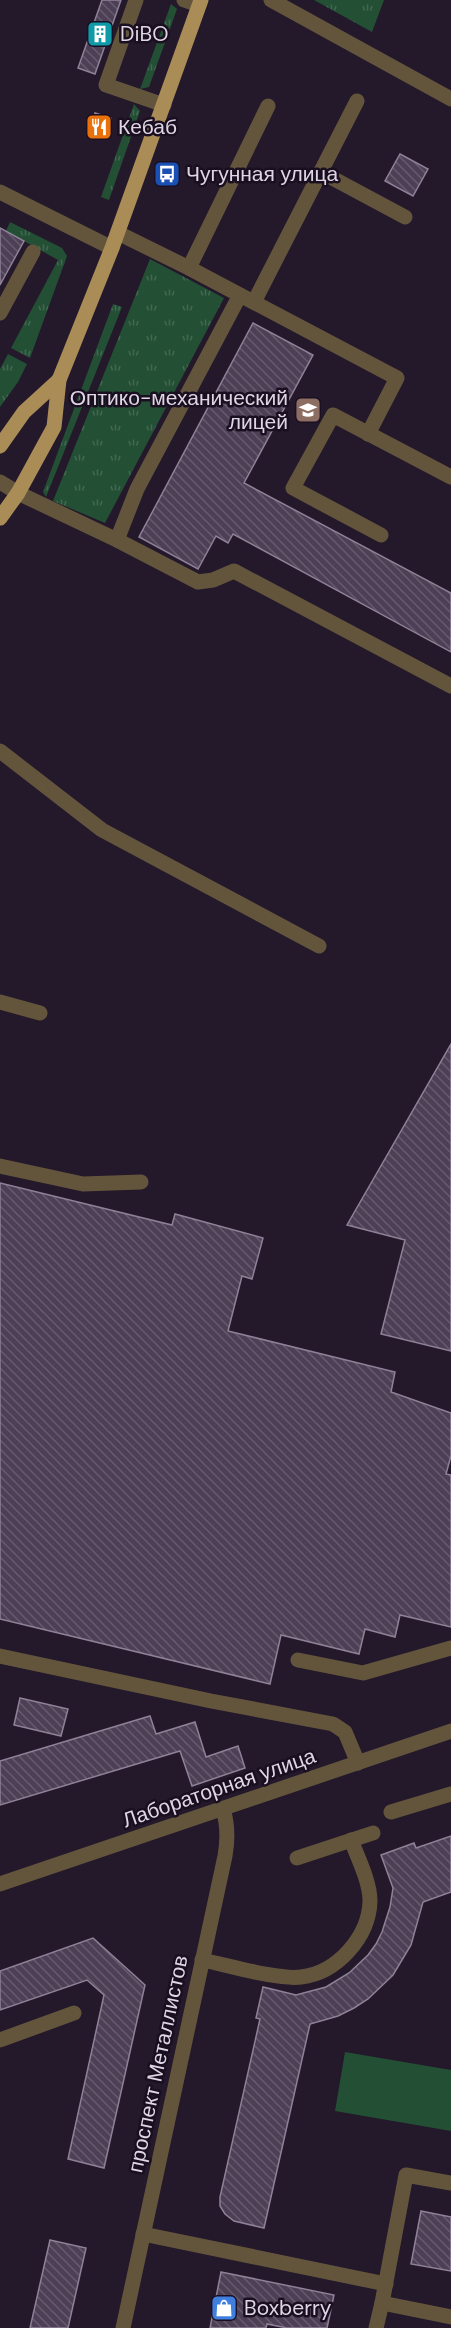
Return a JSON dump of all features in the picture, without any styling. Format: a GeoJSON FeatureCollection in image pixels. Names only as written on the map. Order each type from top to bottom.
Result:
{"type":"FeatureCollection","features":[{"type":"Feature","properties":{"kind":"main road"},"geometry":{"type":"LineString","coordinates":[[2,511],[18,493],[54,427],[59,380],[118,233],[200,3]]}},
{"type":"Feature","properties":{"kind":"main road"},"geometry":{"type":"LineString","coordinates":[[0,447],[24,412],[59,380]]}},
{"type":"Feature","properties":{"kind":"street"},"geometry":{"type":"LineString","coordinates":[[136,0],[106,85],[164,105]]}},
{"type":"Feature","properties":{"kind":"street"},"geometry":{"type":"LineString","coordinates":[[184,0],[200,3]]}},
{"type":"Feature","properties":{"kind":"street"},"geometry":{"type":"LineString","coordinates":[[271,0],[451,99]]}},
{"type":"Feature","properties":{"kind":"street"},"geometry":{"type":"LineString","coordinates":[[254,302],[357,101]]}},
{"type":"Feature","properties":{"kind":"street"},"geometry":{"type":"LineString","coordinates":[[189,268],[268,106]]}},
{"type":"Feature","properties":{"kind":"street"},"geometry":{"type":"LineString","coordinates":[[321,172],[405,217]]}},
{"type":"Feature","properties":{"kind":"street"},"geometry":{"type":"LineString","coordinates":[[0,192],[112,248]]}},
{"type":"Feature","properties":{"kind":"street"},"geometry":{"type":"LineString","coordinates":[[118,233],[397,378],[368,434]]}},
{"type":"Feature","properties":{"kind":"street"},"geometry":{"type":"LineString","coordinates":[[0,313],[33,252]]}},
{"type":"Feature","properties":{"kind":"street"},"geometry":{"type":"LineString","coordinates":[[117,540],[137,489],[240,295]]}},
{"type":"Feature","properties":{"kind":"street"},"geometry":{"type":"LineString","coordinates":[[381,535],[293,488],[333,415],[451,477]]}},
{"type":"Feature","properties":{"kind":"street"},"geometry":{"type":"LineString","coordinates":[[0,482],[198,582],[213,580],[234,571],[451,686]]}},
{"type":"Feature","properties":{"kind":"street"},"geometry":{"type":"LineString","coordinates":[[0,751],[102,830],[319,946]]}},
{"type":"Feature","properties":{"kind":"street"},"geometry":{"type":"LineString","coordinates":[[0,1002],[40,1013]]}},
{"type":"Feature","properties":{"kind":"street"},"geometry":{"type":"LineString","coordinates":[[0,1166],[83,1184],[141,1182]]}},
{"type":"Feature","properties":{"kind":"street"},"geometry":{"type":"LineString","coordinates":[[298,1660],[363,1673],[451,1648]]}},
{"type":"Feature","properties":{"kind":"street"},"geometry":{"type":"LineString","coordinates":[[0,1656],[199,1699],[333,1724],[345,1732],[358,1763]]}},
{"type":"Feature","properties":{"kind":"street","name":"Лабораторная улица"},"geometry":{"type":"LineString","coordinates":[[0,1884],[451,1731]]}},
{"type":"Feature","properties":{"kind":"street"},"geometry":{"type":"LineString","coordinates":[[391,1812],[451,1794]]}},
{"type":"Feature","properties":{"kind":"street","name":"проспект Металлистов"},"geometry":{"type":"LineString","coordinates":[[123,2328],[228,1838],[223,1809]]}},
{"type":"Feature","properties":{"kind":"street"},"geometry":{"type":"LineString","coordinates":[[297,1858],[373,1833]]}},
{"type":"Feature","properties":{"kind":"street"},"geometry":{"type":"LineString","coordinates":[[202,1960],[283,1977],[302,1977],[323,1971],[341,1958],[356,1942],[366,1923],[370,1900],[351,1840]]}},
{"type":"Feature","properties":{"kind":"street"},"geometry":{"type":"LineString","coordinates":[[0,2040],[74,2013]]}},
{"type":"Feature","properties":{"kind":"street"},"geometry":{"type":"LineString","coordinates":[[376,2328],[406,2175],[451,2183]]}},
{"type":"Feature","properties":{"kind":"street"},"geometry":{"type":"LineString","coordinates":[[143,2234],[386,2284]]}},
{"type":"Feature","properties":{"kind":"street"},"geometry":{"type":"LineString","coordinates":[[382,2303],[451,2316]]}},
{"type":"Feature","properties":{"kind":"green space"},"geometry":{"type":"Polygon","coordinates":[[[314,0],[384,0],[372,32],[314,0]]]}},
{"type":"Feature","properties":{"kind":"green space"},"geometry":{"type":"Polygon","coordinates":[[[171,4],[177,9],[149,87],[140,89],[171,4]]]}},
{"type":"Feature","properties":{"kind":"green space"},"geometry":{"type":"Polygon","coordinates":[[[134,104],[140,111],[109,200],[101,197],[134,104]]]}},
{"type":"Feature","properties":{"kind":"green space"},"geometry":{"type":"Polygon","coordinates":[[[10,222],[62,248],[67,256],[30,358],[11,348],[58,260],[6,231],[10,222]]]}},
{"type":"Feature","properties":{"kind":"green space"},"geometry":{"type":"Polygon","coordinates":[[[150,259],[224,298],[105,523],[53,501],[150,259]]]}},
{"type":"Feature","properties":{"kind":"green space"},"geometry":{"type":"Polygon","coordinates":[[[113,304],[122,307],[46,497],[43,492],[113,304]]]}},
{"type":"Feature","properties":{"kind":"green space"},"geometry":{"type":"Polygon","coordinates":[[[8,354],[27,364],[18,382],[0,407],[0,369],[8,354]]]}},
{"type":"Feature","properties":{"kind":"green space"},"geometry":{"type":"Polygon","coordinates":[[[345,2052],[451,2070],[451,2131],[335,2111],[345,2052]]]}},
{"type":"Feature","properties":{"kind":"building","name":"DiBO"},"geometry":{"type":"Polygon","coordinates":[[[102,0],[121,0],[95,74],[78,68],[102,0]]]}},
{"type":"Feature","properties":{"kind":"building"},"geometry":{"type":"Polygon","coordinates":[[[95,113],[111,118],[104,137],[89,132],[95,113]]]}},
{"type":"Feature","properties":{"kind":"building"},"geometry":{"type":"Polygon","coordinates":[[[400,154],[428,169],[413,196],[385,181],[400,154]]]}},
{"type":"Feature","properties":{"kind":"building"},"geometry":{"type":"Polygon","coordinates":[[[0,228],[24,241],[0,285],[0,228]]]}},
{"type":"Feature","properties":{"kind":"building"},"geometry":{"type":"Polygon","coordinates":[[[253,323],[313,355],[244,483],[451,593],[451,652],[233,534],[228,543],[216,536],[198,569],[139,537],[253,323]]]}},
{"type":"Feature","properties":{"kind":"building"},"geometry":{"type":"Polygon","coordinates":[[[451,1044],[451,1351],[381,1334],[405,1240],[347,1225],[451,1044]]]}},
{"type":"Feature","properties":{"kind":"building"},"geometry":{"type":"Polygon","coordinates":[[[0,1183],[172,1225],[175,1214],[263,1238],[252,1279],[242,1276],[228,1331],[395,1372],[391,1392],[451,1413],[451,1456],[446,1474],[451,1475],[451,1627],[400,1615],[395,1637],[365,1629],[359,1654],[281,1635],[270,1684],[0,1619],[0,1183]]]}},
{"type":"Feature","properties":{"kind":"building"},"geometry":{"type":"Polygon","coordinates":[[[20,1698],[68,1709],[61,1736],[14,1725],[20,1698]]]}},
{"type":"Feature","properties":{"kind":"building"},"geometry":{"type":"Polygon","coordinates":[[[150,1716],[156,1734],[195,1722],[206,1757],[238,1746],[245,1768],[192,1786],[180,1751],[0,1805],[0,1761],[150,1716]]]}},
{"type":"Feature","properties":{"kind":"building"},"geometry":{"type":"Polygon","coordinates":[[[451,1836],[451,1892],[423,1902],[411,1945],[393,1975],[368,1999],[354,2008],[338,2016],[310,2024],[264,2228],[234,2221],[225,2214],[220,2206],[220,2197],[260,2019],[256,2018],[263,1987],[296,1995],[326,1987],[349,1973],[376,1944],[390,1907],[393,1888],[381,1855],[414,1843],[416,1848],[451,1836]]]}},
{"type":"Feature","properties":{"kind":"building"},"geometry":{"type":"Polygon","coordinates":[[[93,1938],[145,1985],[104,2168],[68,2159],[104,1995],[87,1980],[0,2010],[0,1971],[93,1938]]]}},
{"type":"Feature","properties":{"kind":"building"},"geometry":{"type":"Polygon","coordinates":[[[421,2211],[451,2217],[451,2271],[411,2264],[421,2211]]]}},
{"type":"Feature","properties":{"kind":"building"},"geometry":{"type":"Polygon","coordinates":[[[50,2240],[86,2248],[68,2328],[30,2328],[50,2240]]]}},
{"type":"Feature","properties":{"kind":"building"},"geometry":{"type":"Polygon","coordinates":[[[221,2272],[334,2295],[327,2328],[287,2328],[267,2324],[266,2328],[210,2328],[221,2272]]]}},
{"type":"Feature","properties":{"kind":"place","name":"DiBO"},"geometry":{"type":"Point","coordinates":[100,34]}},
{"type":"Feature","properties":{"kind":"place","name":"Кебаб"},"geometry":{"type":"Point","coordinates":[99,127]}},
{"type":"Feature","properties":{"kind":"place","name":"Чугунная улица"},"geometry":{"type":"Point","coordinates":[167,174]}},
{"type":"Feature","properties":{"kind":"place","name":"Оптико-механический лицей"},"geometry":{"type":"Point","coordinates":[308,410]}},
{"type":"Feature","properties":{"kind":"place","name":"Boxberry"},"geometry":{"type":"Point","coordinates":[224,2308]}}]}
